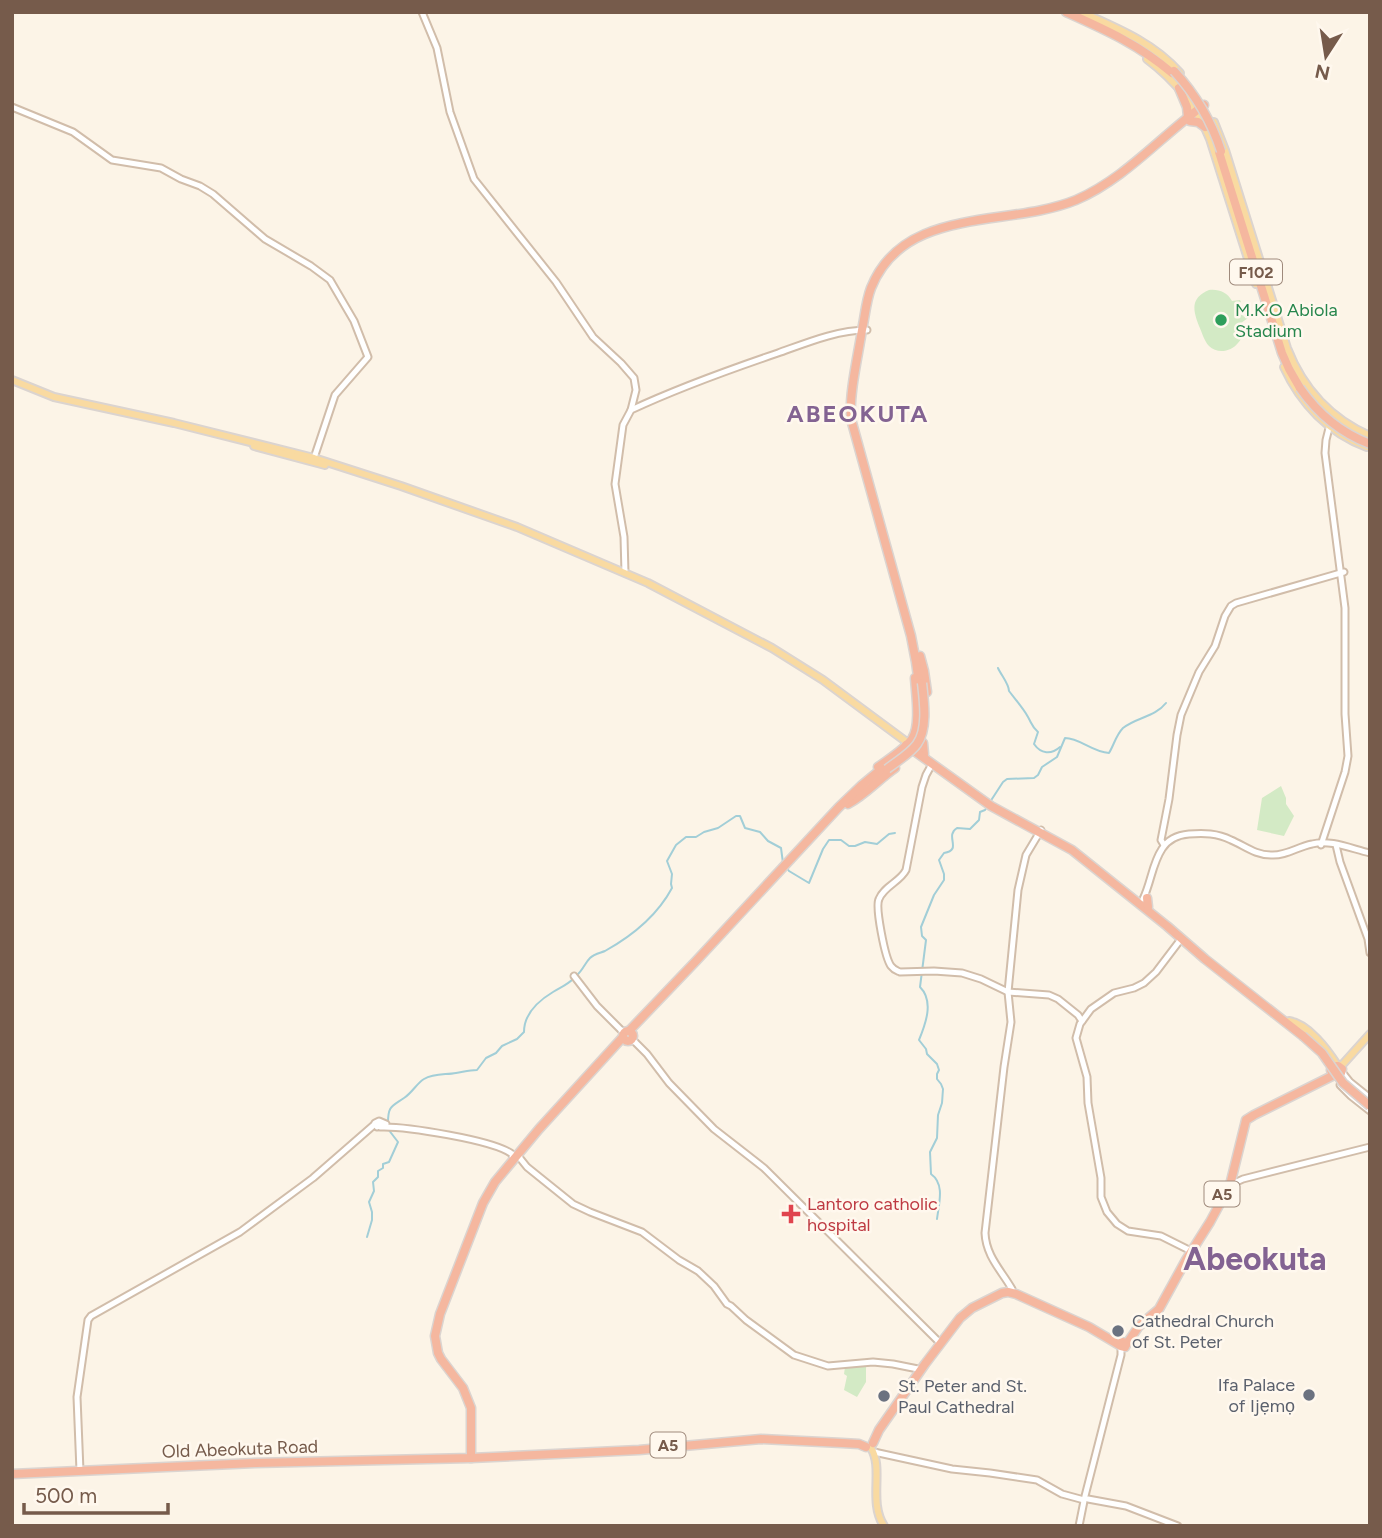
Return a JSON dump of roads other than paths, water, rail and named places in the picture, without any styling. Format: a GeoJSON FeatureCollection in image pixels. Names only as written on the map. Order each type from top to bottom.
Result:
{"type":"FeatureCollection","features":[{"type":"Feature","properties":{"kind":"highway","name":"F102"},"geometry":{"type":"LineString","coordinates":[[1065,12],[1121,37],[1173,72]]}},
{"type":"Feature","properties":{"kind":"highway","name":"F102"},"geometry":{"type":"LineString","coordinates":[[1075,12],[1135,41],[1155,55],[1173,72],[1196,103],[1220,152],[1285,360],[1313,405],[1332,423],[1354,437],[1370,442]]}},
{"type":"Feature","properties":{"kind":"highway"},"geometry":{"type":"LineString","coordinates":[[1180,88],[1189,119]]}},
{"type":"Feature","properties":{"kind":"highway"},"geometry":{"type":"LineString","coordinates":[[473,1456],[470,1401],[440,1359],[435,1336],[440,1314],[486,1205],[502,1179],[533,1140],[696,961],[847,803],[886,767],[908,753],[921,738],[923,721],[915,649],[852,426],[851,403],[868,298],[878,275],[892,255],[913,239],[946,226],[1041,211],[1095,193],[1205,107]]}},
{"type":"Feature","properties":{"kind":"highway"},"geometry":{"type":"LineString","coordinates":[[1189,119],[1205,127]]}},
{"type":"Feature","properties":{"kind":"highway"},"geometry":{"type":"LineString","coordinates":[[847,803],[858,783],[915,731],[915,649]]}},
{"type":"Feature","properties":{"kind":"highway"},"geometry":{"type":"LineString","coordinates":[[847,803],[858,798],[880,778],[920,751],[928,712],[925,671],[915,649]]}},
{"type":"Feature","properties":{"kind":"highway"},"geometry":{"type":"LineString","coordinates":[[903,744],[920,751],[989,802]]}},
{"type":"Feature","properties":{"kind":"highway"},"geometry":{"type":"LineString","coordinates":[[920,751],[932,764],[1037,832],[1072,850],[1143,902],[1208,958],[1324,1049],[1345,1080],[1370,1104]]}},
{"type":"Feature","properties":{"kind":"highway"},"geometry":{"type":"LineString","coordinates":[[1143,902],[1205,960],[1288,1021]]}},
{"type":"Feature","properties":{"kind":"highway","name":"A5"},"geometry":{"type":"LineString","coordinates":[[1123,1344],[1137,1324],[1156,1307],[1208,1221],[1227,1184],[1244,1119],[1252,1112],[1336,1071]]}},
{"type":"Feature","properties":{"kind":"highway","name":"A5"},"geometry":{"type":"LineString","coordinates":[[1123,1344],[1161,1305],[1210,1222],[1232,1180],[1246,1120],[1336,1071]]}},
{"type":"Feature","properties":{"kind":"highway"},"geometry":{"type":"LineString","coordinates":[[870,1446],[938,1340],[966,1308],[994,1293],[1010,1289],[1123,1344]]}},
{"type":"Feature","properties":{"kind":"highway"},"geometry":{"type":"LineString","coordinates":[[870,1446],[925,1364],[965,1314],[1002,1293],[1008,1292],[1038,1301]]}},
{"type":"Feature","properties":{"kind":"highway","name":"Old Abeokuta Road"},"geometry":{"type":"LineString","coordinates":[[12,1474],[655,1447],[760,1436],[860,1442],[870,1446]]}},
{"type":"Feature","properties":{"kind":"main road"},"geometry":{"type":"LineString","coordinates":[[1065,12],[1065,15],[1141,54],[1180,88],[1205,127],[1293,362],[1321,404],[1370,442]]}},
{"type":"Feature","properties":{"kind":"main road"},"geometry":{"type":"LineString","coordinates":[[1081,12],[1126,32],[1160,54],[1188,82],[1205,107],[1221,140],[1276,346],[1285,369],[1301,398],[1330,427],[1348,438],[1370,442]]}},
{"type":"Feature","properties":{"kind":"main road"},"geometry":{"type":"LineString","coordinates":[[12,382],[53,401],[178,427],[326,465],[467,511],[546,541],[720,621]]}},
{"type":"Feature","properties":{"kind":"main road"},"geometry":{"type":"LineString","coordinates":[[25,388],[314,457],[479,513],[648,583],[772,648],[809,671],[903,744]]}},
{"type":"Feature","properties":{"kind":"main road"},"geometry":{"type":"LineString","coordinates":[[1288,1021],[1298,1024],[1320,1041],[1328,1050],[1336,1071],[1370,1035]]}},
{"type":"Feature","properties":{"kind":"main road"},"geometry":{"type":"LineString","coordinates":[[870,1446],[873,1458],[874,1508],[882,1526]]}},
{"type":"Feature","properties":{"kind":"street"},"geometry":{"type":"LineString","coordinates":[[422,12],[437,48],[450,112],[474,179],[556,282],[593,337],[634,378],[636,390],[632,408],[623,425],[615,484],[624,537],[625,573]]}},
{"type":"Feature","properties":{"kind":"street"},"geometry":{"type":"LineString","coordinates":[[12,107],[80,136],[112,160],[158,167],[200,186],[265,239],[330,280],[354,321],[369,357],[335,395],[314,457]]}},
{"type":"Feature","properties":{"kind":"street"},"geometry":{"type":"LineString","coordinates":[[632,408],[795,347],[840,334],[864,331]]}},
{"type":"Feature","properties":{"kind":"street"},"geometry":{"type":"LineString","coordinates":[[1337,418],[1330,427],[1325,444],[1325,459],[1348,610],[1346,716],[1350,751],[1330,845],[1366,932],[1370,953]]}},
{"type":"Feature","properties":{"kind":"street"},"geometry":{"type":"LineString","coordinates":[[1164,845],[1161,840],[1170,799],[1178,725],[1193,685],[1231,606],[1342,573]]}},
{"type":"Feature","properties":{"kind":"street"},"geometry":{"type":"LineString","coordinates":[[932,764],[922,787],[904,874],[878,899],[882,933],[890,964],[897,971],[962,973],[1007,992],[1053,996],[1082,1017]]}},
{"type":"Feature","properties":{"kind":"street"},"geometry":{"type":"LineString","coordinates":[[1010,1289],[989,1254],[985,1237],[1011,1022],[1007,992],[1018,877],[1023,859],[1037,832]]}},
{"type":"Feature","properties":{"kind":"street"},"geometry":{"type":"LineString","coordinates":[[1143,902],[1164,845],[1183,834],[1210,834],[1231,840],[1254,852],[1275,856],[1311,844],[1330,845],[1370,854]]}},
{"type":"Feature","properties":{"kind":"street"},"geometry":{"type":"LineString","coordinates":[[1143,902],[1163,850],[1179,838],[1202,835],[1217,837],[1231,841],[1252,853],[1269,857],[1284,856],[1307,847],[1330,845]]}},
{"type":"Feature","properties":{"kind":"street"},"geometry":{"type":"LineString","coordinates":[[1181,939],[1148,980],[1112,995],[1082,1017],[1076,1038],[1087,1077],[1092,1135],[1100,1170],[1103,1204],[1113,1220],[1128,1231],[1161,1236],[1189,1250]]}},
{"type":"Feature","properties":{"kind":"street"},"geometry":{"type":"LineString","coordinates":[[575,977],[597,1006],[647,1054],[669,1083],[714,1129],[764,1168],[938,1340]]}},
{"type":"Feature","properties":{"kind":"street"},"geometry":{"type":"LineString","coordinates":[[1336,1071],[1343,1089],[1370,1104]]}},
{"type":"Feature","properties":{"kind":"street"},"geometry":{"type":"LineString","coordinates":[[1336,1071],[1370,1104]]}},
{"type":"Feature","properties":{"kind":"street"},"geometry":{"type":"LineString","coordinates":[[81,1471],[77,1399],[88,1320],[91,1316],[240,1232],[384,1125],[479,1140],[513,1151],[518,1159]]}},
{"type":"Feature","properties":{"kind":"street"},"geometry":{"type":"LineString","coordinates":[[384,1125],[481,1142],[508,1151],[573,1204],[649,1236],[679,1260],[701,1273],[727,1304],[794,1355],[828,1366],[873,1362],[918,1369]]}},
{"type":"Feature","properties":{"kind":"street","name":"A5"},"geometry":{"type":"LineString","coordinates":[[1232,1180],[1370,1147]]}},
{"type":"Feature","properties":{"kind":"street"},"geometry":{"type":"LineString","coordinates":[[1081,1526],[1123,1344]]}},
{"type":"Feature","properties":{"kind":"street"},"geometry":{"type":"LineString","coordinates":[[870,1446],[952,1469],[1037,1480],[1062,1494],[1126,1506],[1178,1526]]}},
{"type":"Feature","properties":{"kind":"waterway"},"geometry":{"type":"LineString","coordinates":[[998,668],[1009,691],[1038,732],[1034,744],[1046,752],[1060,747]]}},
{"type":"Feature","properties":{"kind":"waterway"},"geometry":{"type":"LineString","coordinates":[[990,802],[1007,779],[1034,778],[1038,775],[1042,767],[1057,757],[1065,738],[1109,753],[1123,728],[1157,711],[1166,703]]}},
{"type":"Feature","properties":{"kind":"waterway"},"geometry":{"type":"LineString","coordinates":[[937,1219],[940,1188],[931,1174],[930,1152],[937,1138],[943,1089],[937,1079],[937,1064],[919,1040],[928,1005],[920,987],[926,940],[922,936],[921,927],[934,895],[944,880],[939,860],[944,853],[952,849],[953,831],[957,828],[970,829],[979,820],[980,812],[987,807]]}},
{"type":"Feature","properties":{"kind":"waterway"},"geometry":{"type":"LineString","coordinates":[[577,975],[588,960],[625,939],[659,908],[672,888],[672,874],[667,861],[676,845],[686,837],[696,837],[740,816],[745,828],[760,832],[768,841],[781,848],[783,863]]}},
{"type":"Feature","properties":{"kind":"waterway"},"geometry":{"type":"LineString","coordinates":[[786,867],[809,883],[829,840],[841,840],[849,846],[865,842],[877,844],[889,834],[895,833]]}},
{"type":"Feature","properties":{"kind":"waterway"},"geometry":{"type":"LineString","coordinates":[[388,1123],[391,1108],[424,1079],[477,1070],[486,1058],[517,1039],[524,1032],[526,1019],[537,1004],[573,979]]}},
{"type":"Feature","properties":{"kind":"waterway"},"geometry":{"type":"LineString","coordinates":[[367,1237],[372,1220],[369,1202],[374,1191],[373,1182],[383,1164],[389,1162],[398,1142],[388,1129]]}},
{"type":"Feature","properties":{"kind":"place","name":"M.K.O Abiola Stadium"},"geometry":{"type":"Point","coordinates":[1221,320]}},
{"type":"Feature","properties":{"kind":"place","name":"Lantoro catholic hospital"},"geometry":{"type":"Point","coordinates":[791,1214]}},
{"type":"Feature","properties":{"kind":"place","name":"Cathedral Church of St. Peter"},"geometry":{"type":"Point","coordinates":[1118,1331]}},
{"type":"Feature","properties":{"kind":"place","name":"Ifa Palace of Ijẹmọ"},"geometry":{"type":"Point","coordinates":[1309,1395]}},
{"type":"Feature","properties":{"kind":"place","name":"St. Peter and St. Paul Cathedral"},"geometry":{"type":"Point","coordinates":[884,1396]}},
{"type":"Feature","properties":{"kind":"district","name":"ABEOKUTA"},"geometry":{"type":"Point","coordinates":[858,414]}},
{"type":"Feature","properties":{"kind":"district","name":"Abeokuta"},"geometry":{"type":"Point","coordinates":[1255,1259]}}]}
